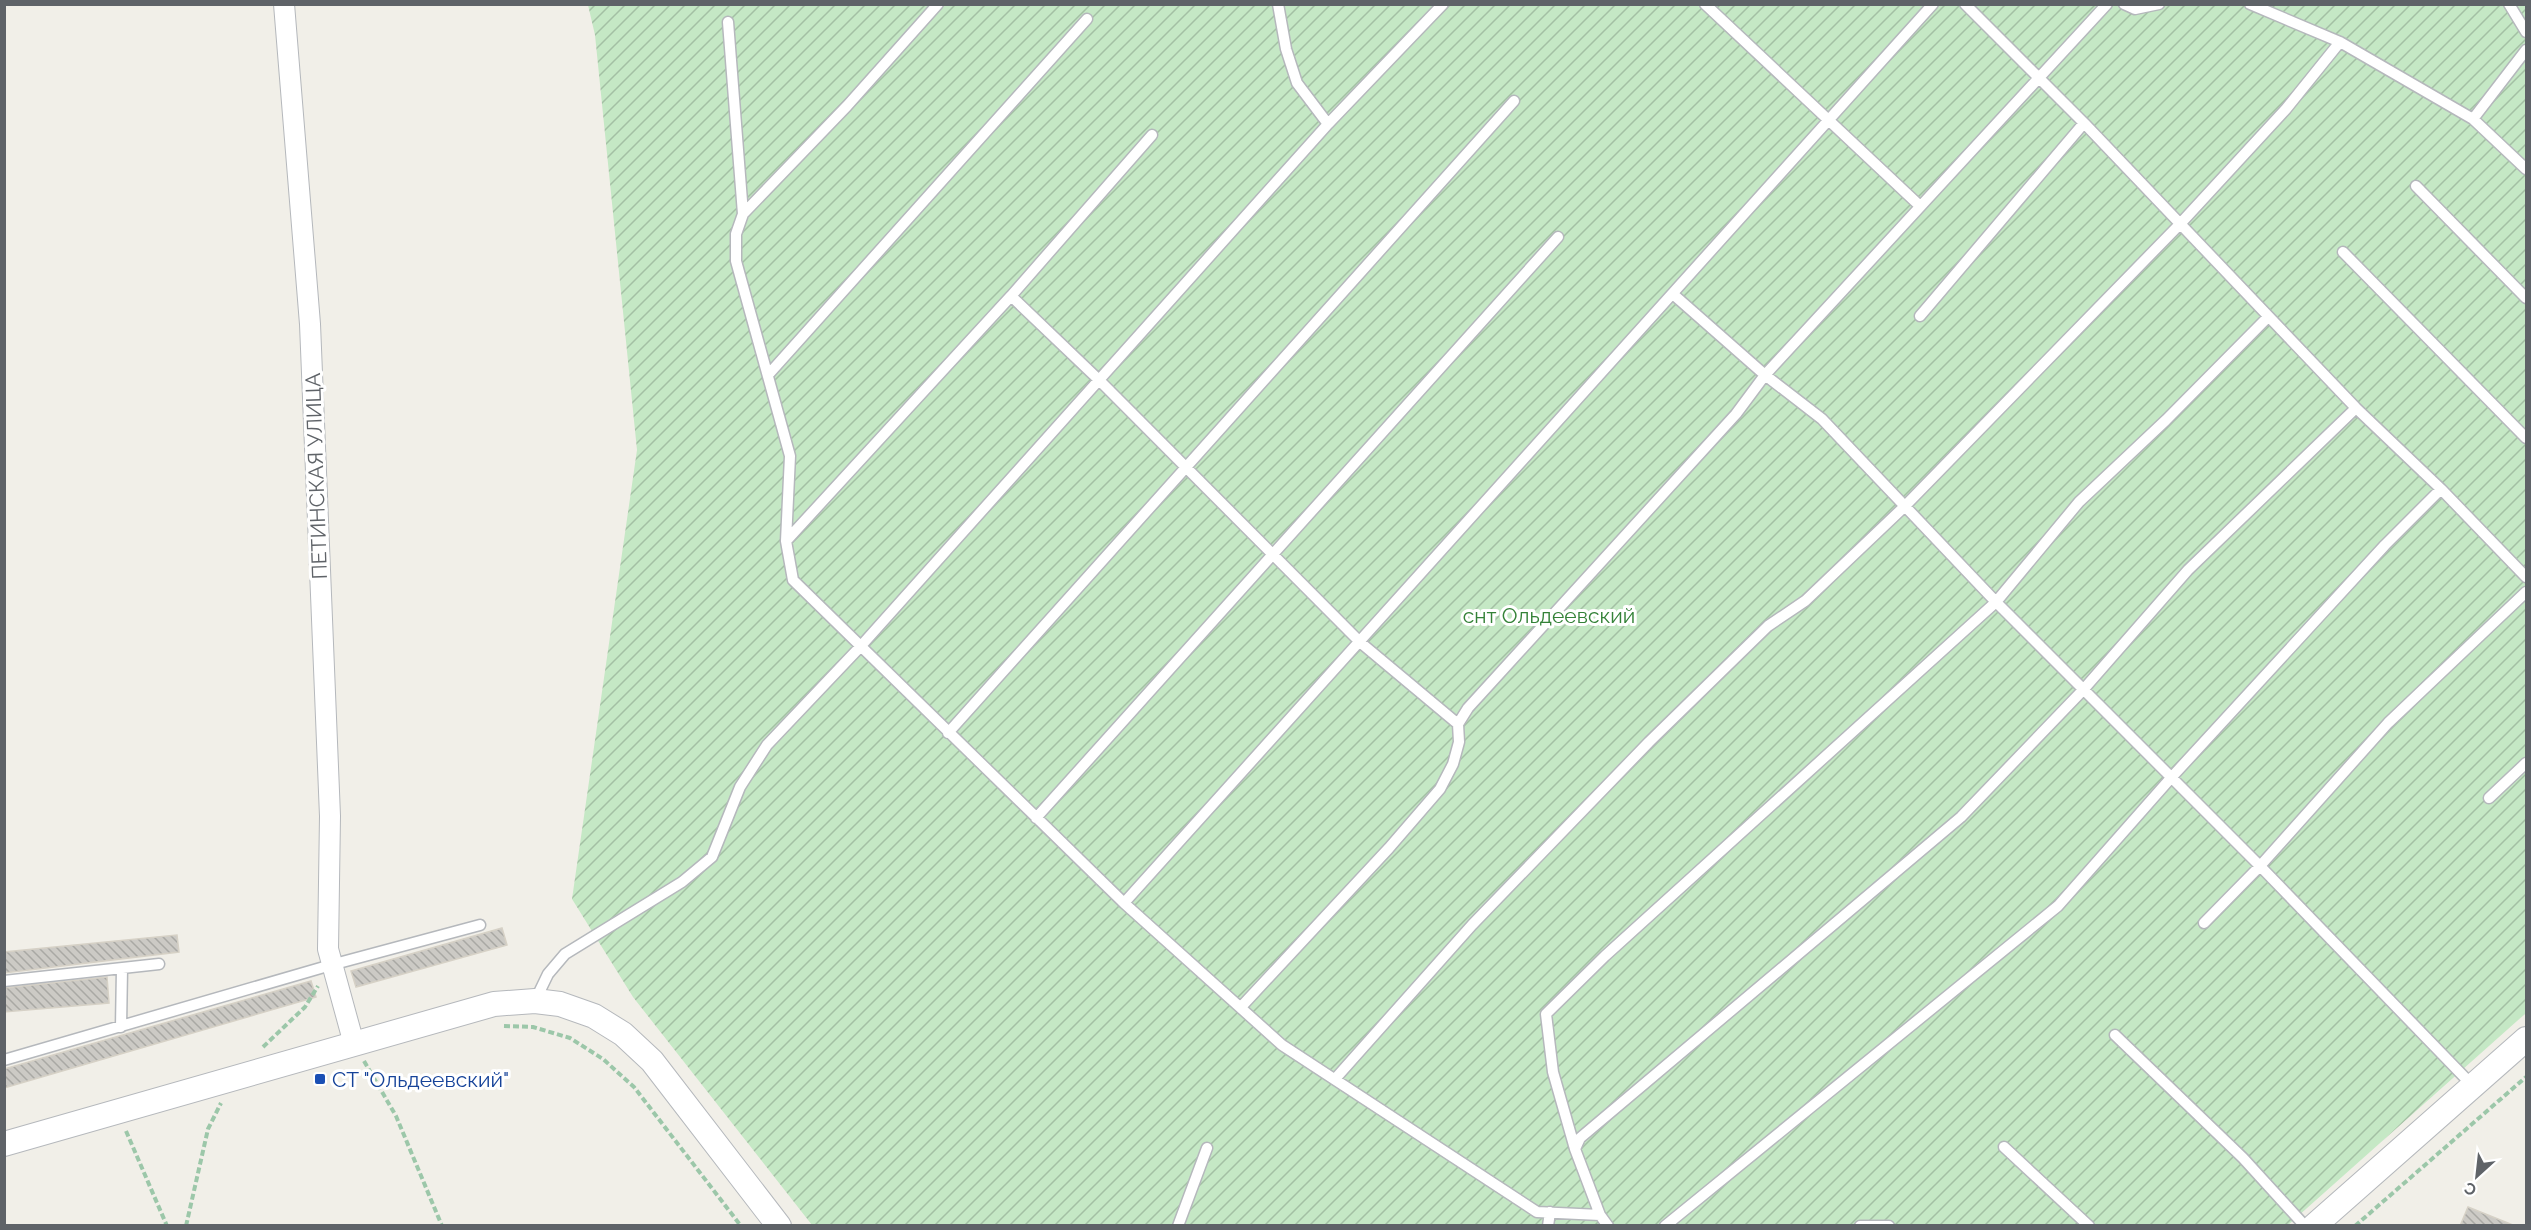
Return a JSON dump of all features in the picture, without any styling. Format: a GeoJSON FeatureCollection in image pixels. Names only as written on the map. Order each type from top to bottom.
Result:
{"type":"FeatureCollection","features":[{"type":"Feature","properties":{"kind":"street","name":"ПЕТИНСКАЯ УЛИЦА"},"geometry":{"type":"LineString","coordinates":[[284,4],[310,324],[330,816],[330,957],[357,1055]]}},
{"type":"Feature","properties":{"kind":"street"},"geometry":{"type":"LineString","coordinates":[[4,1144],[116,1112],[357,1055],[494,1004],[535,1001],[560,1004],[594,1016],[623,1034],[652,1061],[779,1226]]}},
{"type":"Feature","properties":{"kind":"street"},"geometry":{"type":"LineString","coordinates":[[2314,1226],[2526,1039]]}},
{"type":"Feature","properties":{"kind":"lane"},"geometry":{"type":"LineString","coordinates":[[743,214],[847,106],[938,4]]}},
{"type":"Feature","properties":{"kind":"lane"},"geometry":{"type":"LineString","coordinates":[[1278,4],[1286,49],[1297,83],[1328,124]]}},
{"type":"Feature","properties":{"kind":"lane"},"geometry":{"type":"LineString","coordinates":[[535,1001],[548,974],[566,954],[682,882],[712,857],[740,787],[767,744],[860,647],[1328,124],[1443,4]]}},
{"type":"Feature","properties":{"kind":"lane"},"geometry":{"type":"LineString","coordinates":[[1705,4],[1920,206]]}},
{"type":"Feature","properties":{"kind":"lane"},"geometry":{"type":"LineString","coordinates":[[1124,903],[1361,643],[1933,4]]}},
{"type":"Feature","properties":{"kind":"lane"},"geometry":{"type":"LineString","coordinates":[[1965,4],[2084,123],[2356,408],[2441,489],[2526,577]]}},
{"type":"Feature","properties":{"kind":"lane"},"geometry":{"type":"LineString","coordinates":[[1241,1007],[1389,848],[1440,789],[1453,764],[1459,742],[1458,724],[1475,700],[1736,414],[1765,375],[2107,4]]}},
{"type":"Feature","properties":{"kind":"lane"},"geometry":{"type":"LineString","coordinates":[[2124,4],[2135,9],[2158,4]]}},
{"type":"Feature","properties":{"kind":"lane"},"geometry":{"type":"LineString","coordinates":[[2250,4],[2340,42],[2473,119],[2526,170]]}},
{"type":"Feature","properties":{"kind":"lane"},"geometry":{"type":"LineString","coordinates":[[2509,4],[2526,32]]}},
{"type":"Feature","properties":{"kind":"lane"},"geometry":{"type":"LineString","coordinates":[[768,375],[1087,19]]}},
{"type":"Feature","properties":{"kind":"lane"},"geometry":{"type":"LineString","coordinates":[[728,22],[743,214],[736,234],[735,261],[790,456],[786,541],[793,580],[1124,903],[1282,1046],[1335,1078],[1537,1212],[1600,1215]]}},
{"type":"Feature","properties":{"kind":"lane"},"geometry":{"type":"LineString","coordinates":[[1335,1078],[1472,925],[1648,741],[1768,626],[1805,601],[1905,506],[2180,224],[2286,109],[2340,42]]}},
{"type":"Feature","properties":{"kind":"lane"},"geometry":{"type":"LineString","coordinates":[[2473,119],[2526,50]]}},
{"type":"Feature","properties":{"kind":"lane"},"geometry":{"type":"LineString","coordinates":[[948,733],[1185,467],[1352,285],[1421,203],[1514,101]]}},
{"type":"Feature","properties":{"kind":"lane"},"geometry":{"type":"LineString","coordinates":[[1920,316],[2084,123]]}},
{"type":"Feature","properties":{"kind":"lane"},"geometry":{"type":"LineString","coordinates":[[786,541],[1011,296],[1152,135]]}},
{"type":"Feature","properties":{"kind":"lane"},"geometry":{"type":"LineString","coordinates":[[2416,186],[2526,298]]}},
{"type":"Feature","properties":{"kind":"lane"},"geometry":{"type":"LineString","coordinates":[[1036,818],[1558,237]]}},
{"type":"Feature","properties":{"kind":"lane"},"geometry":{"type":"LineString","coordinates":[[2343,252],[2526,438]]}},
{"type":"Feature","properties":{"kind":"lane"},"geometry":{"type":"LineString","coordinates":[[1674,295],[1765,375],[1822,418],[1996,602],[2170,779],[2260,866],[2473,1086]]}},
{"type":"Feature","properties":{"kind":"lane"},"geometry":{"type":"LineString","coordinates":[[1011,296],[1099,380],[1361,643],[1458,724]]}},
{"type":"Feature","properties":{"kind":"lane"},"geometry":{"type":"LineString","coordinates":[[1608,1226],[1600,1215],[1575,1149],[1553,1072],[1546,1014],[1605,956],[1996,602],[2079,502],[2166,420],[2268,317]]}},
{"type":"Feature","properties":{"kind":"lane"},"geometry":{"type":"LineString","coordinates":[[1575,1149],[1580,1138],[1961,817],[2083,690],[2188,570],[2356,408]]}},
{"type":"Feature","properties":{"kind":"lane"},"geometry":{"type":"LineString","coordinates":[[1665,1226],[2058,906],[2170,779],[2385,545],[2441,489]]}},
{"type":"Feature","properties":{"kind":"lane"},"geometry":{"type":"LineString","coordinates":[[2204,923],[2260,866],[2388,723],[2526,592]]}},
{"type":"Feature","properties":{"kind":"lane"},"geometry":{"type":"LineString","coordinates":[[2489,798],[2526,763]]}},
{"type":"Feature","properties":{"kind":"lane"},"geometry":{"type":"LineString","coordinates":[[4,1060],[121,1027],[330,957],[480,925]]}},
{"type":"Feature","properties":{"kind":"lane"},"geometry":{"type":"LineString","coordinates":[[4,981],[159,964]]}},
{"type":"Feature","properties":{"kind":"lane"},"geometry":{"type":"LineString","coordinates":[[121,1027],[122,969]]}},
{"type":"Feature","properties":{"kind":"lane"},"geometry":{"type":"LineString","coordinates":[[2115,1035],[2243,1158],[2305,1226]]}},
{"type":"Feature","properties":{"kind":"lane"},"geometry":{"type":"LineString","coordinates":[[2004,1147],[2089,1226]]}},
{"type":"Feature","properties":{"kind":"lane"},"geometry":{"type":"LineString","coordinates":[[1178,1226],[1207,1148]]}},
{"type":"Feature","properties":{"kind":"lane"},"geometry":{"type":"LineString","coordinates":[[1548,1226],[1550,1212]]}},
{"type":"Feature","properties":{"kind":"lane"},"geometry":{"type":"LineString","coordinates":[[1860,1226],[1889,1226]]}},
{"type":"Feature","properties":{"kind":"path"},"geometry":{"type":"LineString","coordinates":[[260,1051],[305,1007],[330,957]]}},
{"type":"Feature","properties":{"kind":"path"},"geometry":{"type":"LineString","coordinates":[[495,1026],[533,1027],[570,1038],[603,1059],[634,1087],[741,1226]]}},
{"type":"Feature","properties":{"kind":"path"},"geometry":{"type":"LineString","coordinates":[[357,1055],[374,1057]]}},
{"type":"Feature","properties":{"kind":"path"},"geometry":{"type":"LineString","coordinates":[[357,1055],[396,1116],[441,1226]]}},
{"type":"Feature","properties":{"kind":"path"},"geometry":{"type":"LineString","coordinates":[[2355,1226],[2526,1077]]}},
{"type":"Feature","properties":{"kind":"path"},"geometry":{"type":"LineString","coordinates":[[186,1226],[208,1129],[224,1097]]}},
{"type":"Feature","properties":{"kind":"path"},"geometry":{"type":"LineString","coordinates":[[116,1112],[135,1148],[167,1226]]}},
{"type":"Feature","properties":{"kind":"green space","name":"снт Ольдеевский"},"geometry":{"type":"Polygon","coordinates":[[[588,5],[2526,5],[2526,1013],[2288,1225],[812,1225],[633,997],[572,899],[637,450],[595,35],[588,5]]]}},
{"type":"Feature","properties":{"kind":"building"},"geometry":{"type":"Polygon","coordinates":[[[502,928],[507,945],[356,987],[351,971],[502,928]]]}},
{"type":"Feature","properties":{"kind":"building"},"geometry":{"type":"Polygon","coordinates":[[[177,935],[179,952],[4,973],[4,952],[177,935]]]}},
{"type":"Feature","properties":{"kind":"building"},"geometry":{"type":"Polygon","coordinates":[[[107,977],[109,1003],[4,1012],[4,988],[107,977]]]}},
{"type":"Feature","properties":{"kind":"building"},"geometry":{"type":"Polygon","coordinates":[[[311,981],[316,997],[4,1088],[4,1069],[311,981]]]}},
{"type":"Feature","properties":{"kind":"building"},"geometry":{"type":"Polygon","coordinates":[[[2468,1207],[2513,1225],[2513,1226],[2460,1226],[2468,1207]]]}},
{"type":"Feature","properties":{"kind":"place","name":"СТ \"Ольдеевский\""},"geometry":{"type":"Point","coordinates":[320,1079]}}]}
